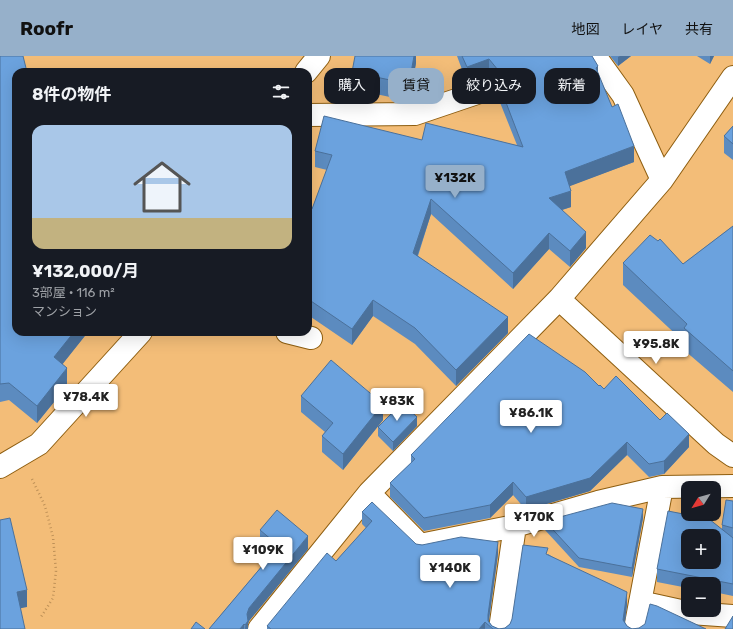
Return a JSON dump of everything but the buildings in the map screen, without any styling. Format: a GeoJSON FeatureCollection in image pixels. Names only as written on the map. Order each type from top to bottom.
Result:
{"type":"FeatureCollection","features":[{"type":"Feature","properties":{"kind":"street"},"geometry":{"type":"LineString","coordinates":[[309,68],[319,56]]}},
{"type":"Feature","properties":{"kind":"street"},"geometry":{"type":"LineString","coordinates":[[595,56],[623,95],[662,180]]}},
{"type":"Feature","properties":{"kind":"street"},"geometry":{"type":"LineString","coordinates":[[260,629],[369,493],[559,299],[662,180],[733,77]]}},
{"type":"Feature","properties":{"kind":"street"},"geometry":{"type":"LineString","coordinates":[[312,115],[415,114],[452,101]]}},
{"type":"Feature","properties":{"kind":"street"},"geometry":{"type":"LineString","coordinates":[[559,299],[716,444],[733,456]]}},
{"type":"Feature","properties":{"kind":"street"},"geometry":{"type":"LineString","coordinates":[[0,468],[39,444],[137,336]]}},
{"type":"Feature","properties":{"kind":"street"},"geometry":{"type":"LineString","coordinates":[[303,336],[311,338]]}},
{"type":"Feature","properties":{"kind":"street"},"geometry":{"type":"LineString","coordinates":[[369,493],[420,545],[515,526],[598,502],[662,488],[733,486]]}},
{"type":"Feature","properties":{"kind":"street"},"geometry":{"type":"LineString","coordinates":[[635,629],[662,488]]}},
{"type":"Feature","properties":{"kind":"street"},"geometry":{"type":"LineString","coordinates":[[500,629],[515,526]]}},
{"type":"Feature","properties":{"kind":"street"},"geometry":{"type":"LineString","coordinates":[[640,602],[690,613],[733,616]]}},
{"type":"Feature","properties":{"kind":"path"},"geometry":{"type":"LineString","coordinates":[[20,455],[45,506],[53,537],[56,571],[53,598],[41,617]]}}]}
